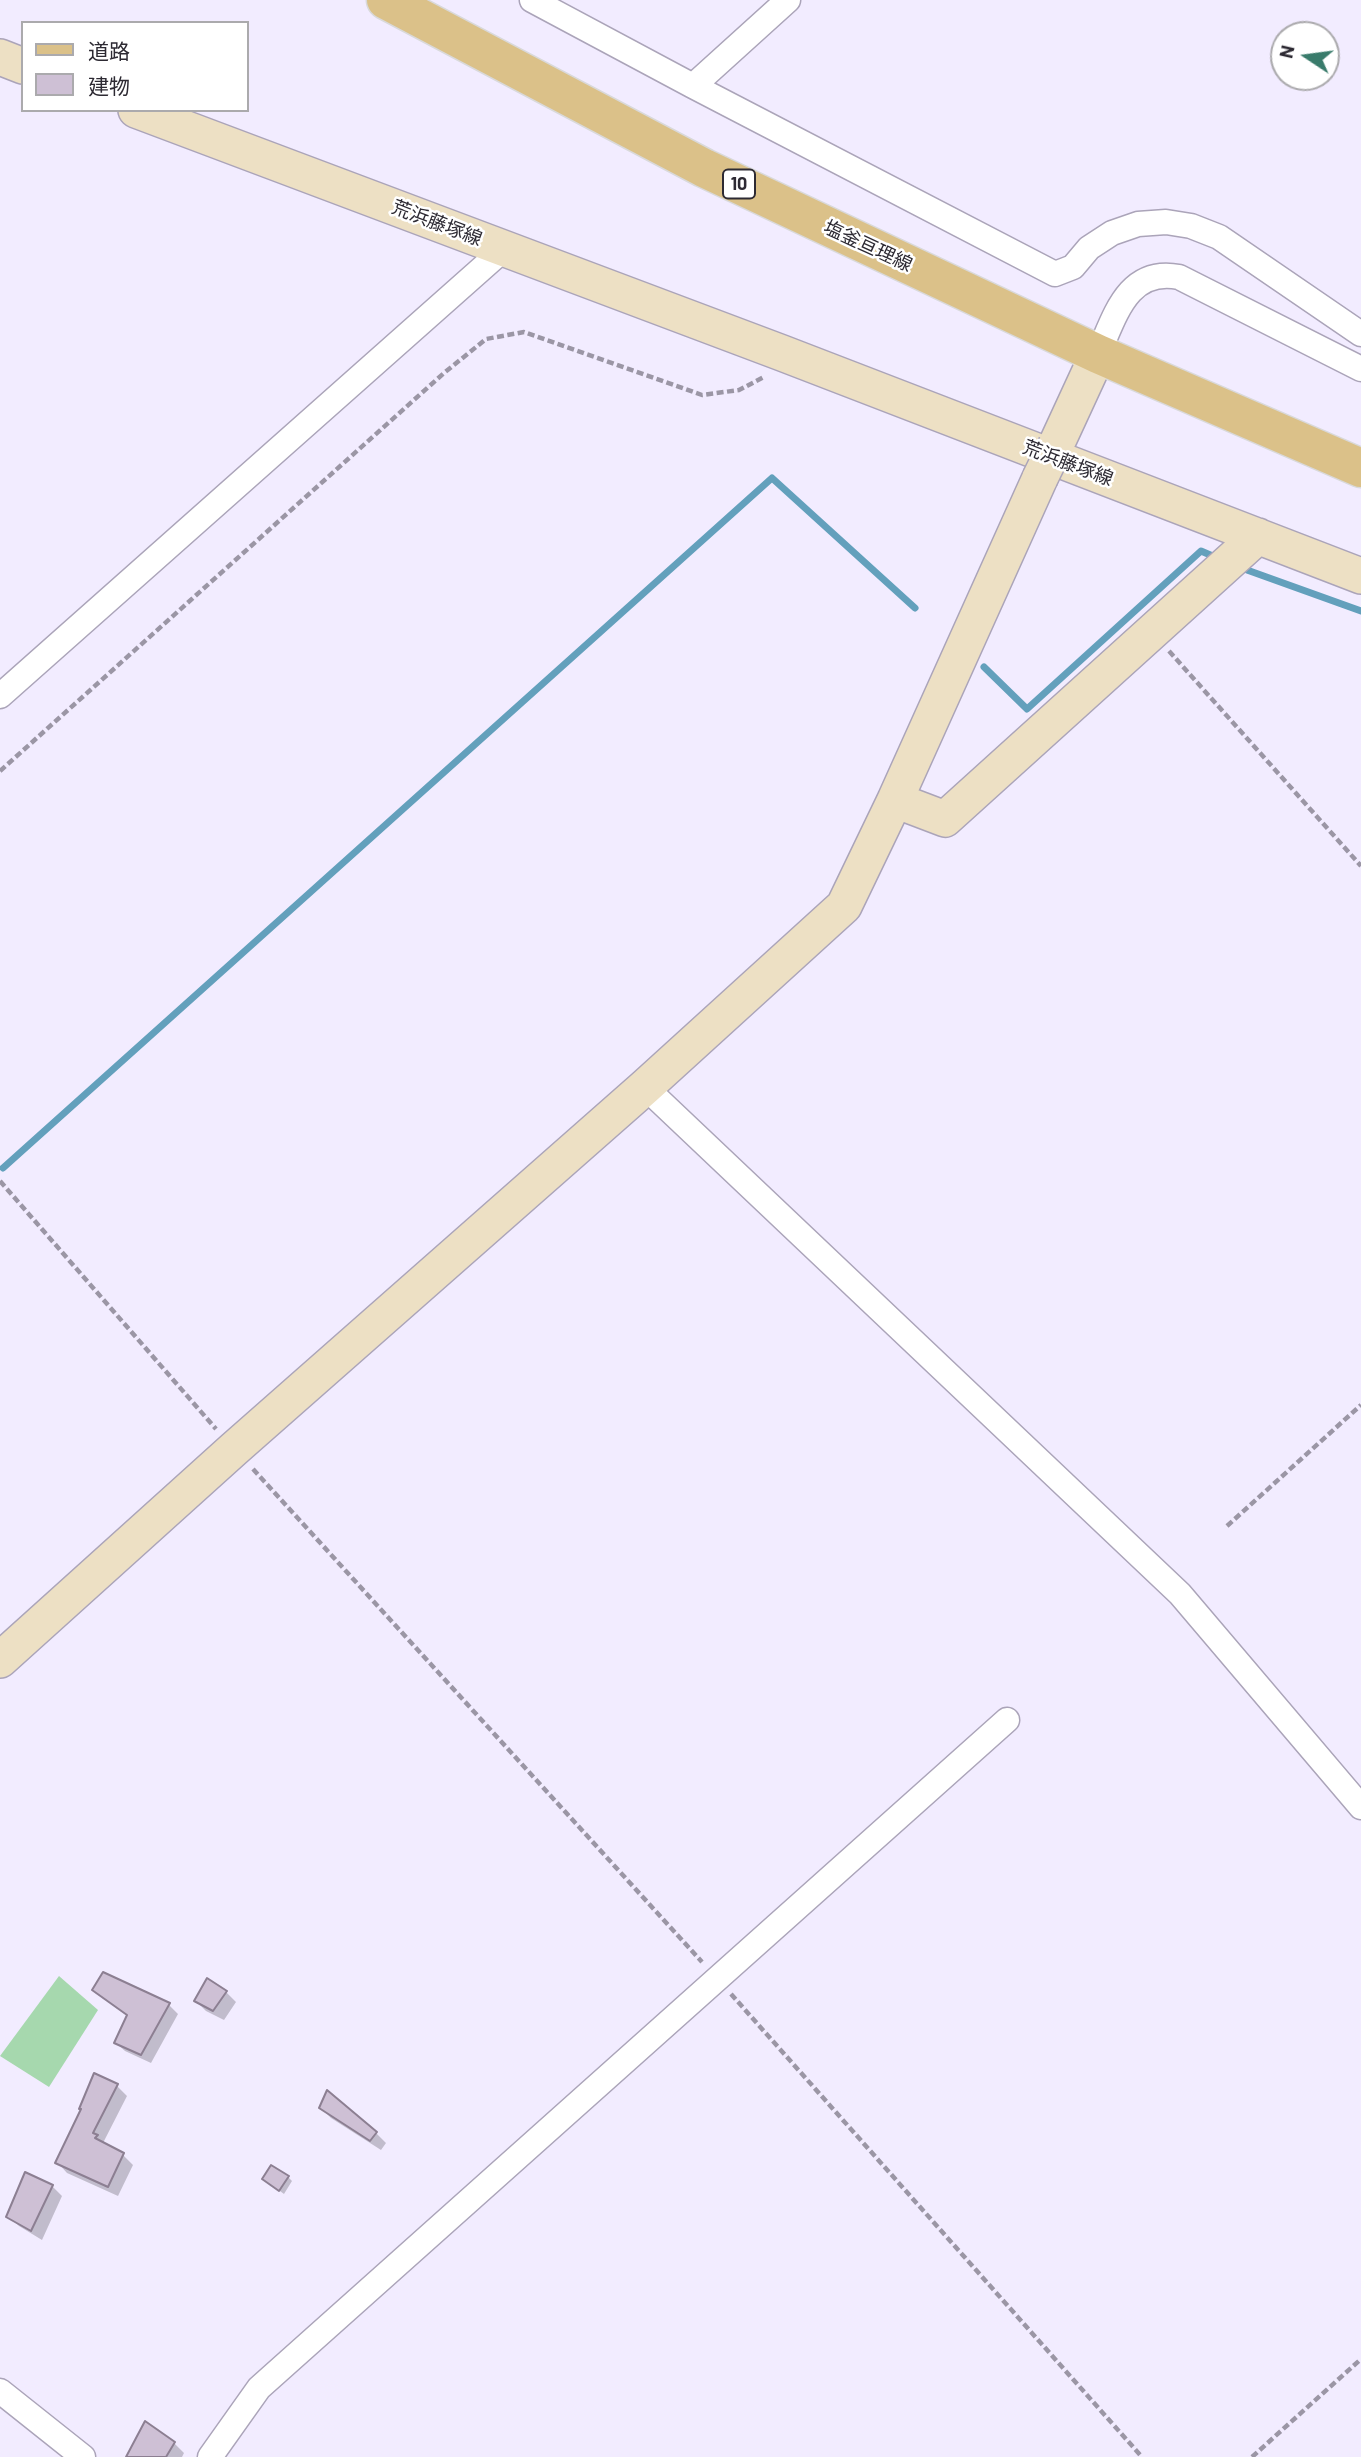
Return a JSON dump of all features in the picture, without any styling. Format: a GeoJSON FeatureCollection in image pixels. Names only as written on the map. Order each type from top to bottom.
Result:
{"type":"FeatureCollection","features":[{"type":"Feature","properties":{"kind":"main road","name":"塩釜亘理線"},"geometry":{"type":"LineString","coordinates":[[386,0],[704,168],[1098,354],[1361,468]]}},
{"type":"Feature","properties":{"kind":"street"},"geometry":{"type":"LineString","coordinates":[[532,0],[1055,274],[1073,267],[1089,248],[1112,233],[1138,224],[1166,222],[1191,226],[1220,237],[1361,334]]}},
{"type":"Feature","properties":{"kind":"street"},"geometry":{"type":"LineString","coordinates":[[693,86],[788,0]]}},
{"type":"Feature","properties":{"kind":"street"},"geometry":{"type":"LineString","coordinates":[[0,57],[21,65]]}},
{"type":"Feature","properties":{"kind":"street","name":"荒浜藤塚線"},"geometry":{"type":"LineString","coordinates":[[141,112],[778,351],[1361,576]]}},
{"type":"Feature","properties":{"kind":"street"},"geometry":{"type":"LineString","coordinates":[[0,696],[505,248]]}},
{"type":"Feature","properties":{"kind":"street"},"geometry":{"type":"LineString","coordinates":[[0,1660],[233,1449],[645,1087],[844,906],[1124,298],[1140,282],[1163,274],[1179,277],[1361,369]]}},
{"type":"Feature","properties":{"kind":"street"},"geometry":{"type":"LineString","coordinates":[[895,800],[945,819],[1258,537]]}},
{"type":"Feature","properties":{"kind":"street"},"geometry":{"type":"LineString","coordinates":[[645,1087],[1180,1594],[1361,1807]]}},
{"type":"Feature","properties":{"kind":"street"},"geometry":{"type":"LineString","coordinates":[[210,2457],[259,2388],[1006,1720]]}},
{"type":"Feature","properties":{"kind":"street"},"geometry":{"type":"LineString","coordinates":[[0,2391],[83,2457]]}},
{"type":"Feature","properties":{"kind":"path"},"geometry":{"type":"LineString","coordinates":[[0,771],[444,373],[486,339],[524,332],[585,352],[673,387],[702,395],[738,390],[765,376],[778,351]]}},
{"type":"Feature","properties":{"kind":"path"},"geometry":{"type":"LineString","coordinates":[[1153,632],[1361,866]]}},
{"type":"Feature","properties":{"kind":"path"},"geometry":{"type":"LineString","coordinates":[[0,1181],[233,1449],[718,1979],[1142,2457]]}},
{"type":"Feature","properties":{"kind":"path"},"geometry":{"type":"LineString","coordinates":[[1227,1526],[1361,1405]]}},
{"type":"Feature","properties":{"kind":"path"},"geometry":{"type":"LineString","coordinates":[[1252,2457],[1361,2359]]}},
{"type":"Feature","properties":{"kind":"green space"},"geometry":{"type":"Polygon","coordinates":[[[59,1976],[98,2010],[49,2087],[0,2056],[59,1976]]]}},
{"type":"Feature","properties":{"kind":"building"},"geometry":{"type":"Polygon","coordinates":[[[103,1972],[170,2003],[141,2055],[114,2043],[127,2015],[92,1990],[103,1972]]]}},
{"type":"Feature","properties":{"kind":"building"},"geometry":{"type":"Polygon","coordinates":[[[207,1978],[227,1991],[213,2011],[194,2001],[207,1978]]]}},
{"type":"Feature","properties":{"kind":"building"},"geometry":{"type":"Polygon","coordinates":[[[94,2073],[118,2084],[93,2133],[98,2135],[95,2138],[124,2153],[108,2187],[55,2163],[81,2109],[94,2073]]]}},
{"type":"Feature","properties":{"kind":"building"},"geometry":{"type":"Polygon","coordinates":[[[327,2090],[377,2132],[370,2141],[319,2108],[327,2090]]]}},
{"type":"Feature","properties":{"kind":"building"},"geometry":{"type":"Polygon","coordinates":[[[271,2165],[289,2176],[279,2191],[262,2179],[271,2165]]]}},
{"type":"Feature","properties":{"kind":"building"},"geometry":{"type":"Polygon","coordinates":[[[25,2172],[53,2185],[31,2231],[6,2217],[25,2172]]]}},
{"type":"Feature","properties":{"kind":"building"},"geometry":{"type":"Polygon","coordinates":[[[145,2421],[175,2442],[166,2457],[126,2457],[145,2421]]]}},
{"type":"Feature","properties":{"kind":"waterway"},"geometry":{"type":"LineString","coordinates":[[3,1168],[772,478],[915,608]]}},
{"type":"Feature","properties":{"kind":"waterway"},"geometry":{"type":"LineString","coordinates":[[984,667],[1027,709],[1201,551],[1215,557]]}},
{"type":"Feature","properties":{"kind":"waterway"},"geometry":{"type":"LineString","coordinates":[[1247,570],[1361,611]]}}]}
